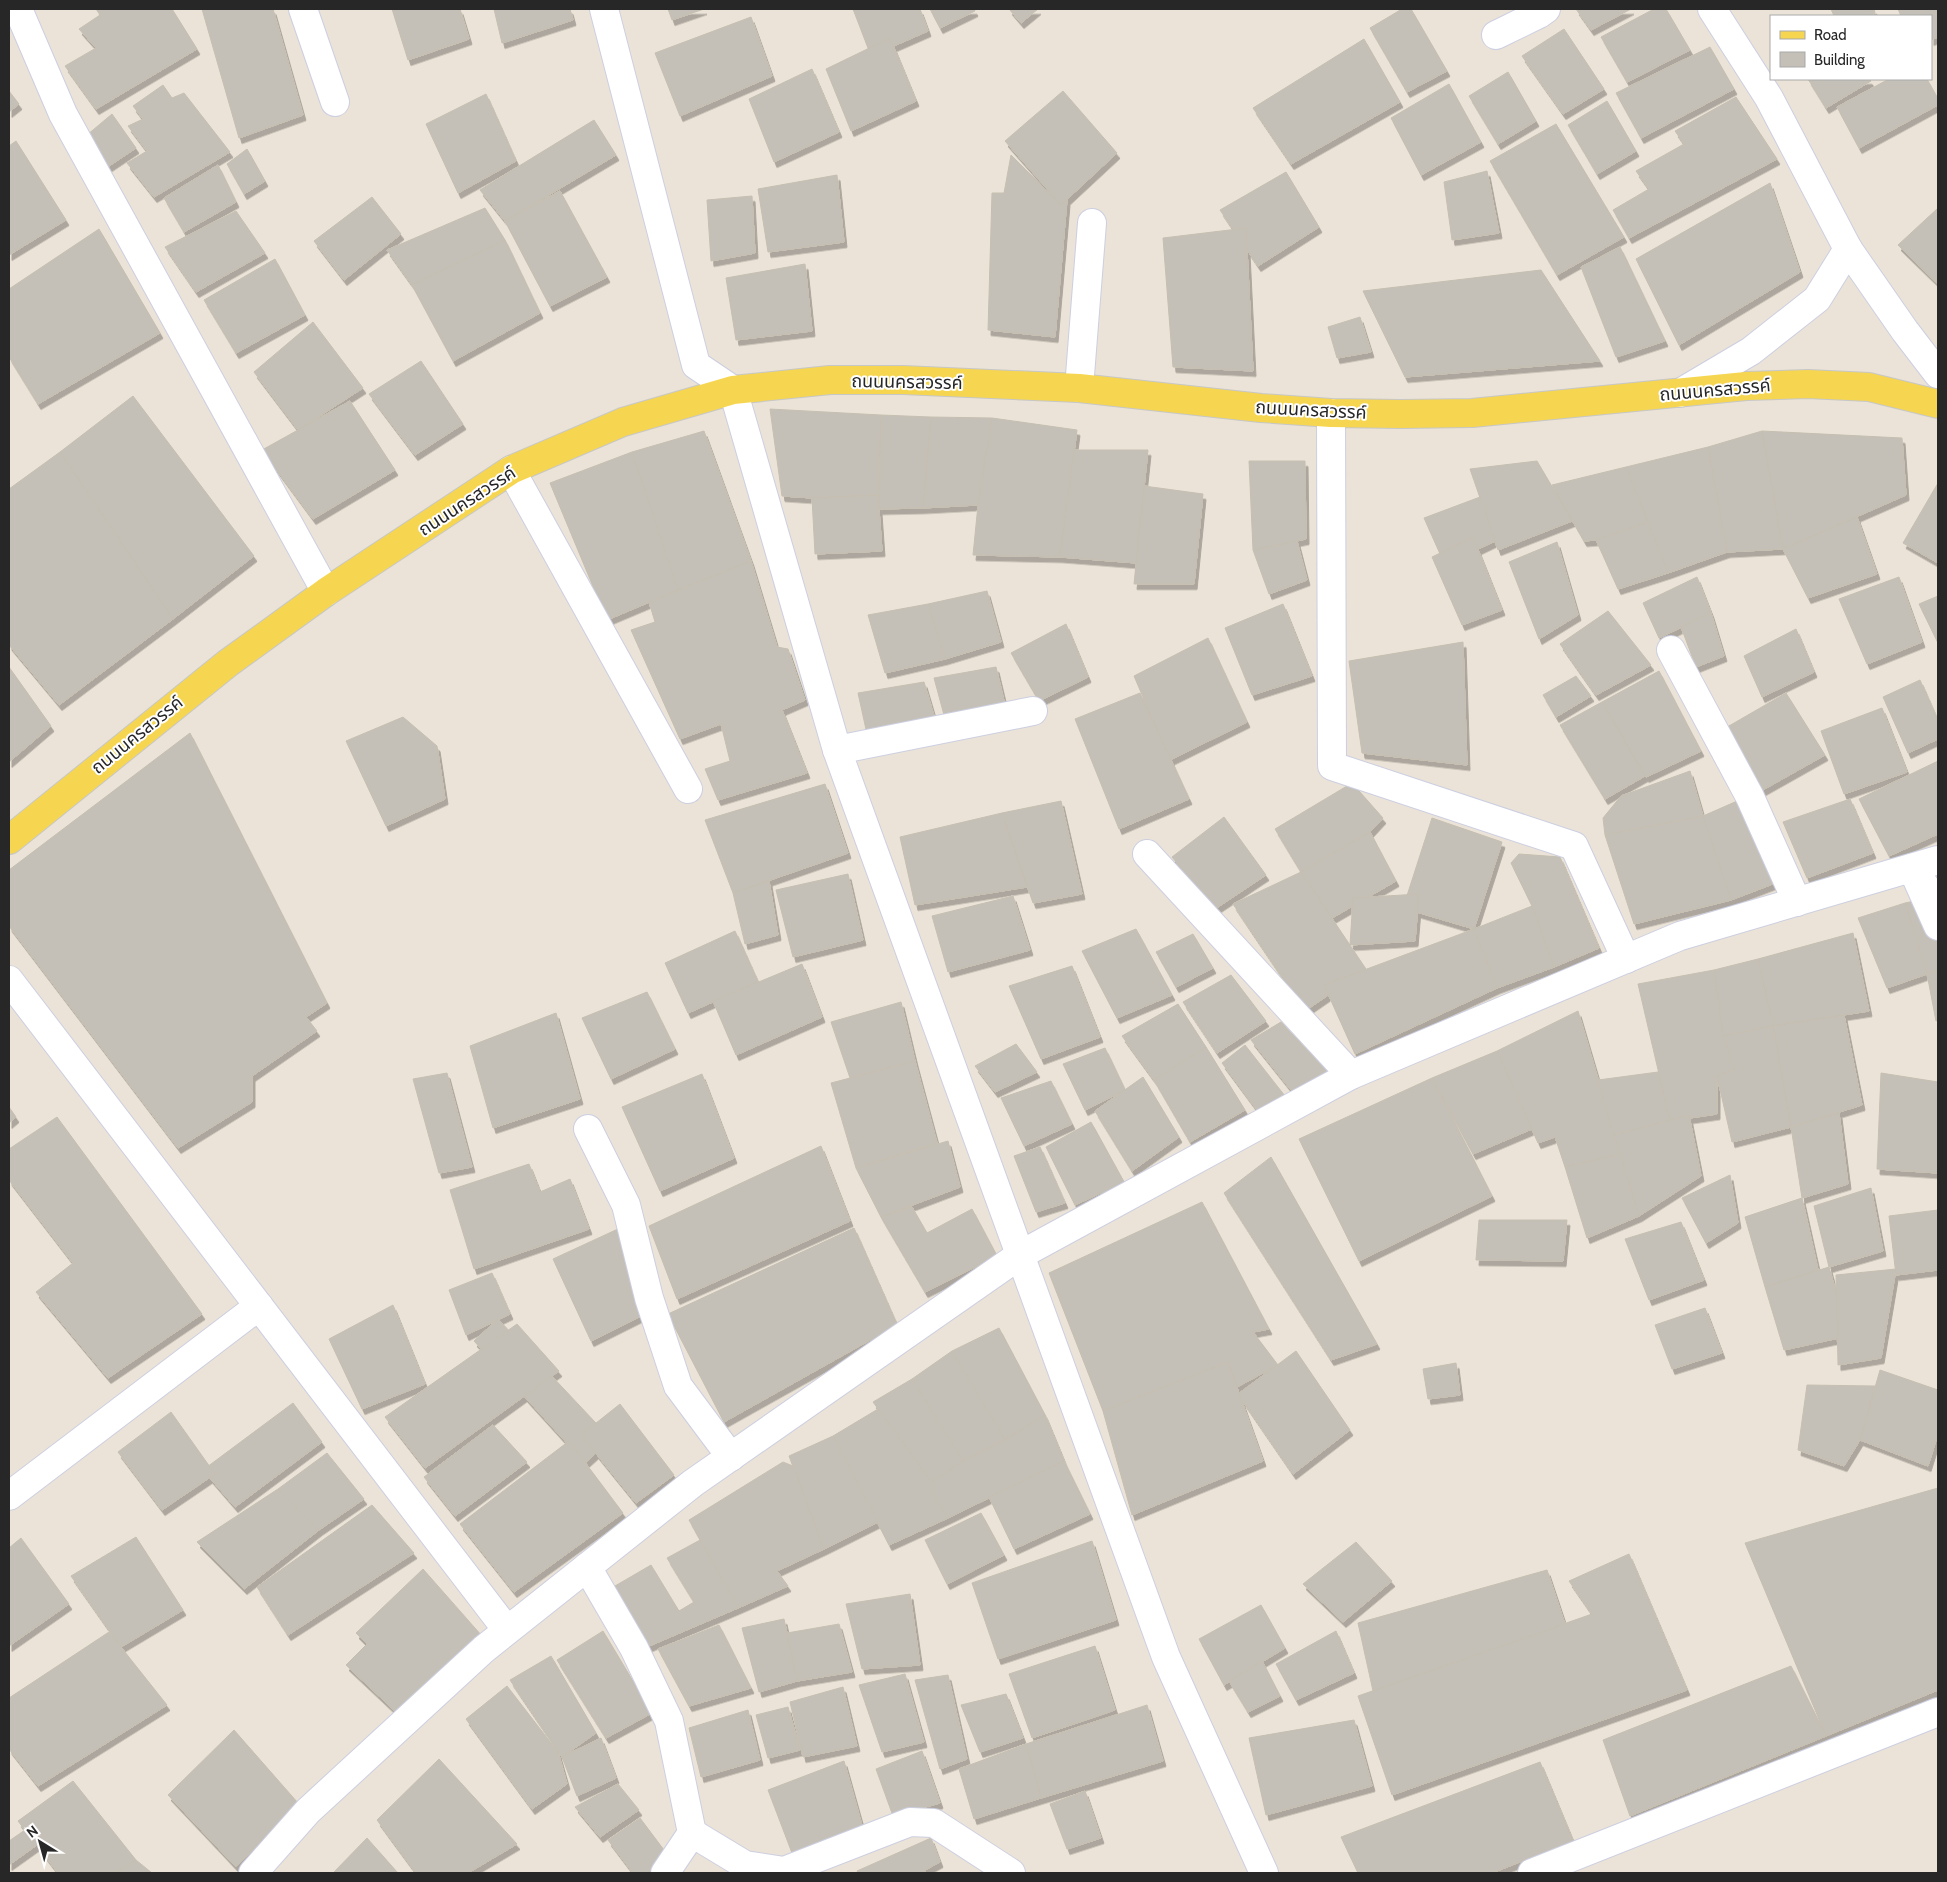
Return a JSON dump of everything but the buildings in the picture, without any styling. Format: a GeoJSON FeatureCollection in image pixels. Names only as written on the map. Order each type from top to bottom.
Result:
{"type":"FeatureCollection","features":[{"type":"Feature","properties":{"kind":"main road","name":"ถนนนครสวรรค์"},"geometry":{"type":"LineString","coordinates":[[9,840],[228,663],[326,592],[511,470],[623,422],[733,390],[830,380],[885,380],[1078,388],[1261,408],[1331,413],[1472,413],[1746,386],[1808,384],[1869,387],[1938,404]]}},
{"type":"Feature","properties":{"kind":"street"},"geometry":{"type":"LineString","coordinates":[[18,9],[63,114],[326,592]]}},
{"type":"Feature","properties":{"kind":"street"},"geometry":{"type":"LineString","coordinates":[[303,9],[335,102]]}},
{"type":"Feature","properties":{"kind":"street"},"geometry":{"type":"LineString","coordinates":[[604,9],[696,365],[733,390],[837,750],[1166,1657],[1264,1873]]}},
{"type":"Feature","properties":{"kind":"street"},"geometry":{"type":"LineString","coordinates":[[1496,35],[1540,14],[1546,9]]}},
{"type":"Feature","properties":{"kind":"street"},"geometry":{"type":"LineString","coordinates":[[1712,9],[1770,98],[1848,249],[1905,331],[1938,374]]}},
{"type":"Feature","properties":{"kind":"street"},"geometry":{"type":"LineString","coordinates":[[1078,388],[1092,223]]}},
{"type":"Feature","properties":{"kind":"street"},"geometry":{"type":"LineString","coordinates":[[1680,393],[1751,351],[1818,299],[1848,249]]}},
{"type":"Feature","properties":{"kind":"street"},"geometry":{"type":"LineString","coordinates":[[1331,413],[1332,766],[1574,846],[1626,959]]}},
{"type":"Feature","properties":{"kind":"street"},"geometry":{"type":"LineString","coordinates":[[511,470],[688,789]]}},
{"type":"Feature","properties":{"kind":"street"},"geometry":{"type":"LineString","coordinates":[[1671,650],[1750,797],[1797,902]]}},
{"type":"Feature","properties":{"kind":"street"},"geometry":{"type":"LineString","coordinates":[[837,750],[1034,711]]}},
{"type":"Feature","properties":{"kind":"street"},"geometry":{"type":"LineString","coordinates":[[1147,854],[1351,1075]]}},
{"type":"Feature","properties":{"kind":"street"},"geometry":{"type":"LineString","coordinates":[[253,1873],[308,1811],[507,1630],[693,1483],[1020,1255],[1351,1075],[1680,936],[1938,860]]}},
{"type":"Feature","properties":{"kind":"street"},"geometry":{"type":"LineString","coordinates":[[1912,868],[1938,892]]}},
{"type":"Feature","properties":{"kind":"street"},"geometry":{"type":"LineString","coordinates":[[1912,868],[1938,904]]}},
{"type":"Feature","properties":{"kind":"street"},"geometry":{"type":"LineString","coordinates":[[1912,868],[1938,926]]}},
{"type":"Feature","properties":{"kind":"street"},"geometry":{"type":"LineString","coordinates":[[9,980],[507,1630]]}},
{"type":"Feature","properties":{"kind":"street"},"geometry":{"type":"LineString","coordinates":[[588,1129],[626,1205],[649,1298],[678,1386],[731,1457]]}},
{"type":"Feature","properties":{"kind":"street"},"geometry":{"type":"LineString","coordinates":[[9,1496],[259,1306]]}},
{"type":"Feature","properties":{"kind":"street"},"geometry":{"type":"LineString","coordinates":[[587,1566],[634,1648],[669,1721],[692,1833],[665,1873]]}},
{"type":"Feature","properties":{"kind":"street"},"geometry":{"type":"LineString","coordinates":[[1532,1873],[1938,1712]]}},
{"type":"Feature","properties":{"kind":"street"},"geometry":{"type":"LineString","coordinates":[[692,1833],[745,1865],[784,1871],[910,1822],[934,1823],[1011,1873]]}}]}
